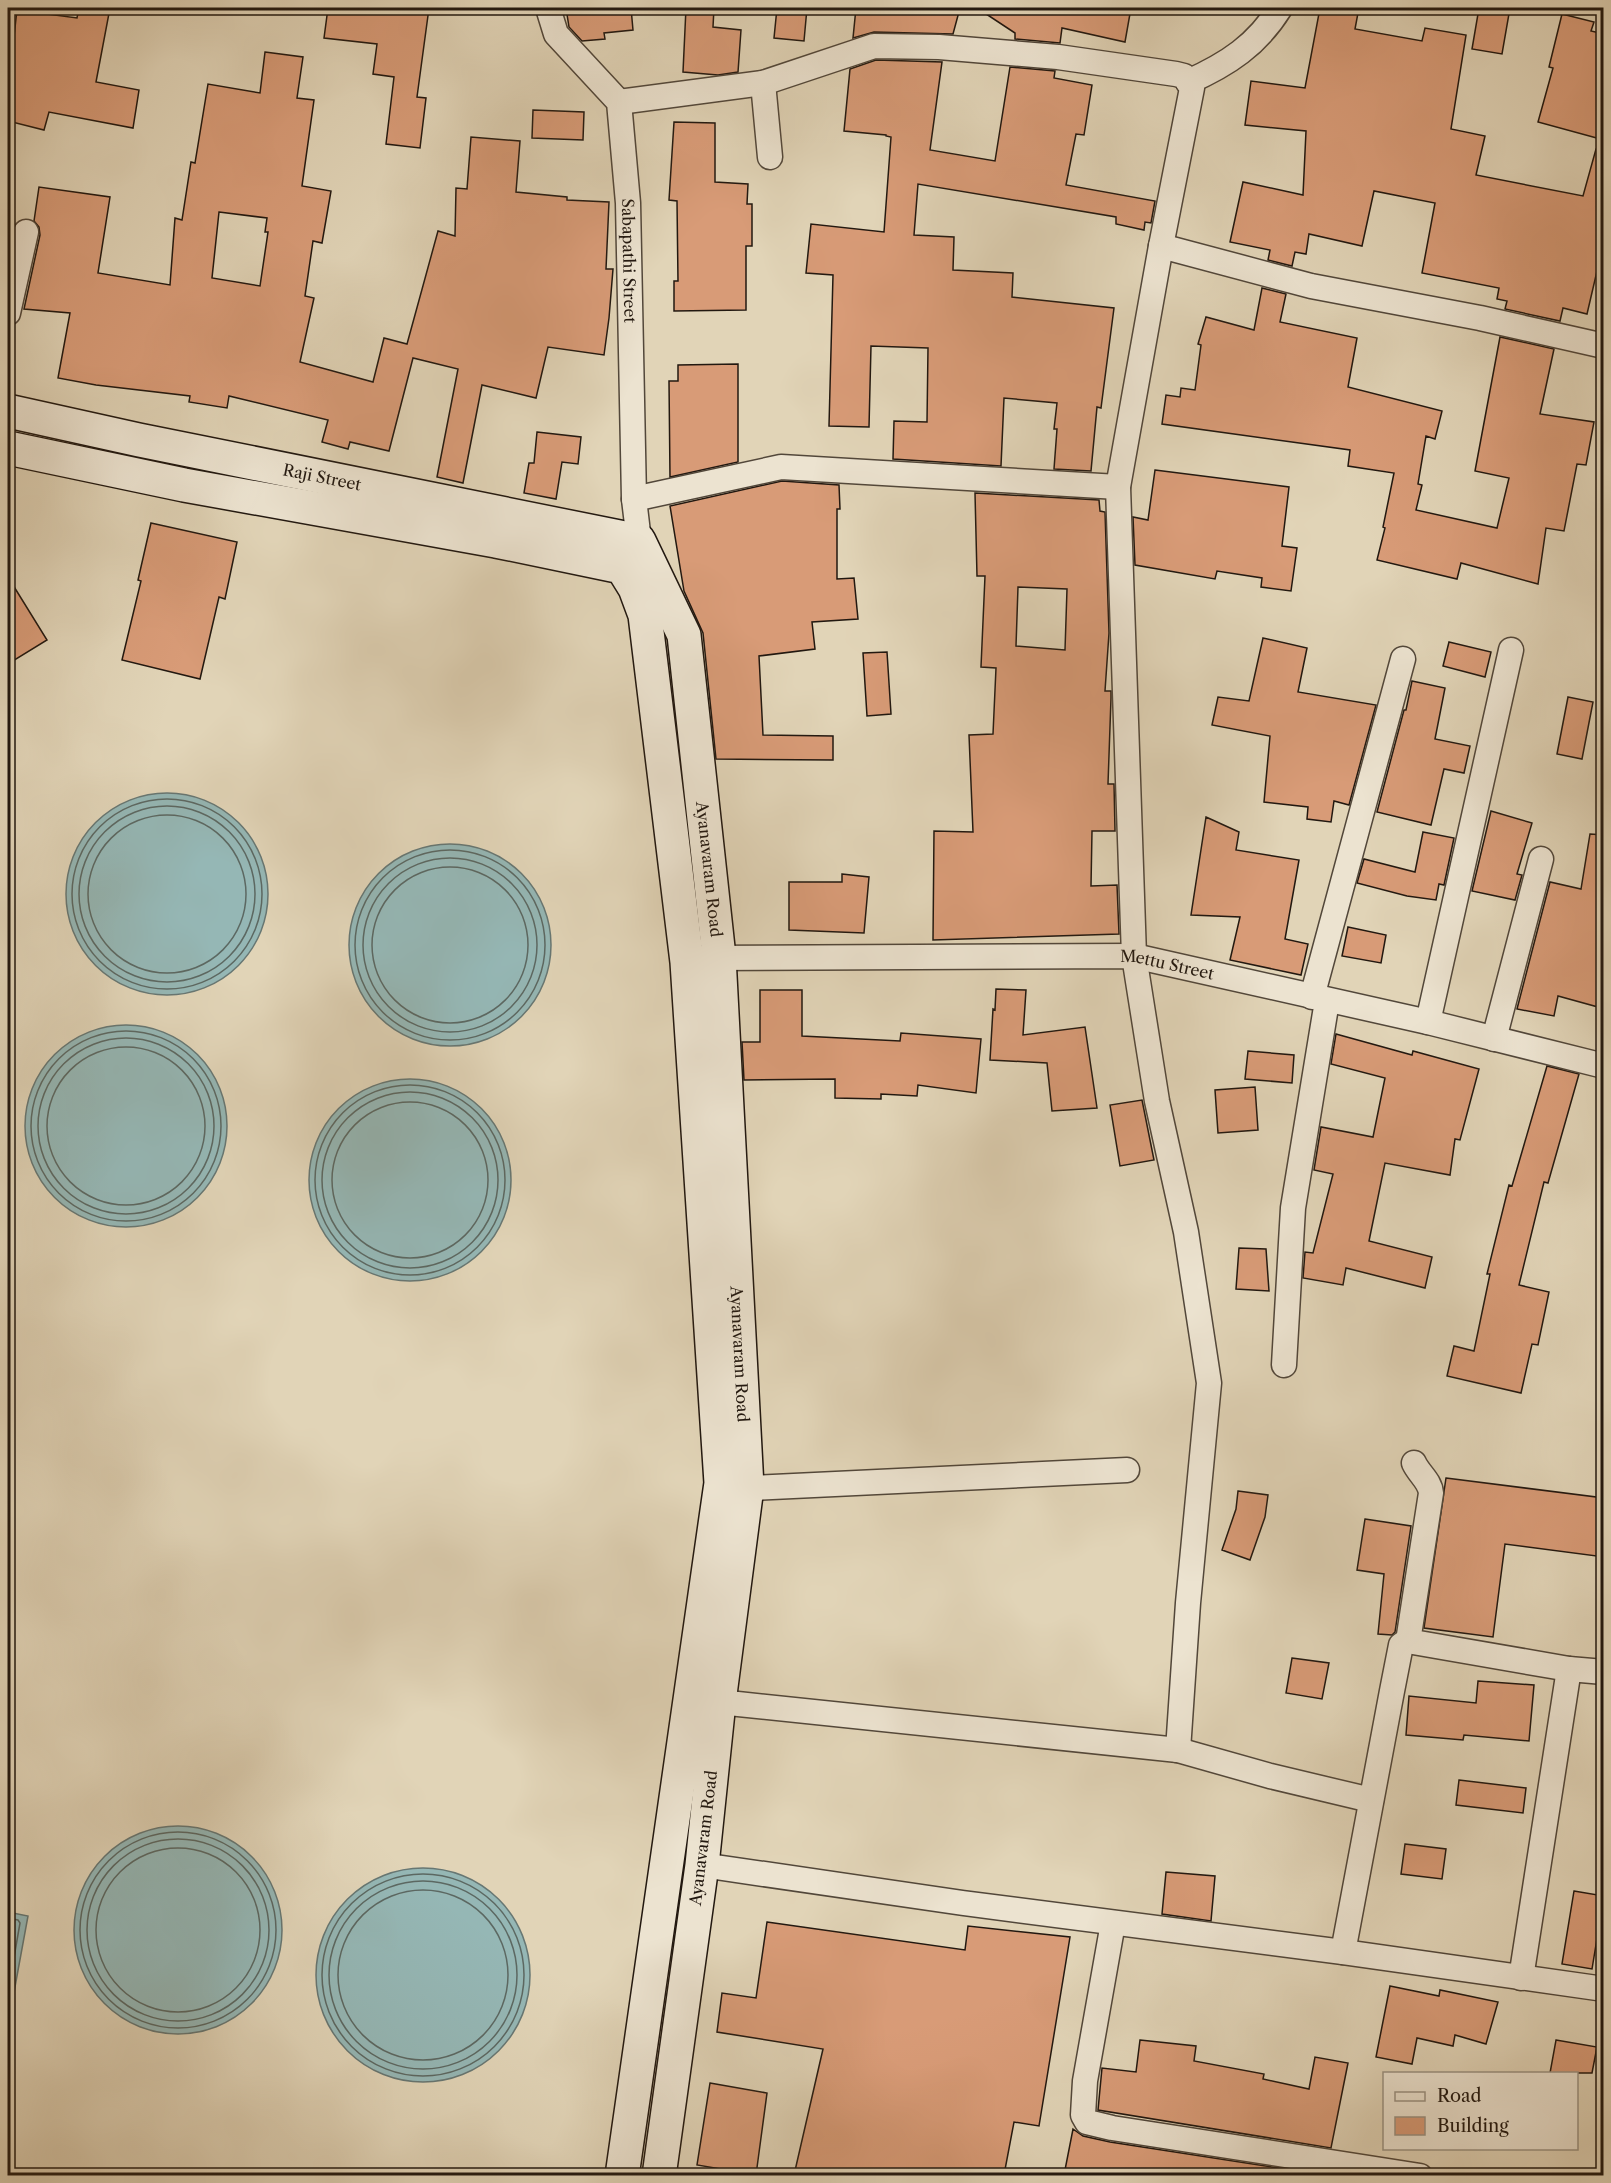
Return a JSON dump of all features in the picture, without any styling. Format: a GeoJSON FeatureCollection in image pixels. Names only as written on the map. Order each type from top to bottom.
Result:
{"type":"FeatureCollection","features":[{"type":"Feature","properties":{"kind":"street"},"geometry":{"type":"LineString","coordinates":[[548,8],[556,34],[619,102],[763,83],[874,46],[939,47],[1058,57],[1176,74],[1184,76],[1192,88],[1118,487],[1134,956],[1157,1101],[1186,1232],[1209,1383],[1188,1603],[1178,1750]]}},
{"type":"Feature","properties":{"kind":"street"},"geometry":{"type":"LineString","coordinates":[[1188,82],[1220,67],[1259,38],[1280,8]]}},
{"type":"Feature","properties":{"kind":"street"},"geometry":{"type":"LineString","coordinates":[[763,83],[770,157]]}},
{"type":"Feature","properties":{"kind":"street","name":"Sabapathi Street"},"geometry":{"type":"LineString","coordinates":[[619,102],[628,203],[634,499],[630,554]]}},
{"type":"Feature","properties":{"kind":"street"},"geometry":{"type":"LineString","coordinates":[[8,313],[26,232]]}},
{"type":"Feature","properties":{"kind":"street"},"geometry":{"type":"LineString","coordinates":[[1161,246],[1311,286],[1480,318],[1604,346]]}},
{"type":"Feature","properties":{"kind":"street","name":"Raji Street"},"geometry":{"type":"LineString","coordinates":[[8,411],[630,554]]}},
{"type":"Feature","properties":{"kind":"street","name":"Raji Street"},"geometry":{"type":"LineString","coordinates":[[8,448],[184,485],[496,541],[630,554]]}},
{"type":"Feature","properties":{"kind":"street"},"geometry":{"type":"LineString","coordinates":[[634,499],[781,467],[1118,487]]}},
{"type":"Feature","properties":{"kind":"street","name":"Ayanavaram Road"},"geometry":{"type":"LineString","coordinates":[[630,554],[684,635],[719,957],[734,1489],[718,1702],[702,1865],[659,2175]]}},
{"type":"Feature","properties":{"kind":"street","name":"Ayanavaram Road"},"geometry":{"type":"LineString","coordinates":[[622,2175],[734,1489],[687,960],[645,615],[635,588],[630,554]]}},
{"type":"Feature","properties":{"kind":"street"},"geometry":{"type":"LineString","coordinates":[[1428,1022],[1511,650]]}},
{"type":"Feature","properties":{"kind":"street"},"geometry":{"type":"LineString","coordinates":[[1284,1365],[1293,1208],[1320,999],[1403,659]]}},
{"type":"Feature","properties":{"kind":"street"},"geometry":{"type":"LineString","coordinates":[[1494,1040],[1541,859]]}},
{"type":"Feature","properties":{"kind":"street","name":"Mettu Street"},"geometry":{"type":"LineString","coordinates":[[687,960],[719,957],[1134,956],[1428,1022],[1604,1066]]}},
{"type":"Feature","properties":{"kind":"street"},"geometry":{"type":"LineString","coordinates":[[1414,1463],[1418,1472],[1431,1486],[1431,1493],[1409,1635],[1411,1638],[1417,1643],[1569,1669],[1604,1672]]}},
{"type":"Feature","properties":{"kind":"street"},"geometry":{"type":"LineString","coordinates":[[734,1489],[1127,1470]]}},
{"type":"Feature","properties":{"kind":"street"},"geometry":{"type":"LineString","coordinates":[[1343,1952],[1397,1659],[1401,1645],[1411,1638]]}},
{"type":"Feature","properties":{"kind":"street"},"geometry":{"type":"LineString","coordinates":[[1521,1978],[1569,1669]]}},
{"type":"Feature","properties":{"kind":"street"},"geometry":{"type":"LineString","coordinates":[[718,1702],[1178,1750],[1269,1776],[1371,1800]]}},
{"type":"Feature","properties":{"kind":"street"},"geometry":{"type":"LineString","coordinates":[[702,1865],[1604,1989]]}},
{"type":"Feature","properties":{"kind":"street"},"geometry":{"type":"LineString","coordinates":[[1113,1923],[1085,2081],[1083,2115],[1087,2122],[1112,2128],[1420,2175]]}},
{"type":"Feature","properties":{"kind":"water"},"geometry":{"type":"Polygon","coordinates":[[[157,793],[177,793],[196,797],[215,805],[245,830],[256,846],[264,865],[268,894],[264,923],[256,942],[231,972],[215,983],[196,991],[177,995],[157,995],[138,991],[119,983],[89,958],[78,942],[70,923],[66,904],[66,884],[70,865],[78,846],[103,816],[119,805],[138,797],[157,793]]]}},
{"type":"Feature","properties":{"kind":"water"},"geometry":{"type":"Polygon","coordinates":[[[440,844],[460,844],[479,848],[498,856],[528,881],[539,897],[547,916],[551,945],[547,974],[539,993],[514,1023],[498,1034],[479,1042],[460,1046],[440,1046],[421,1042],[402,1034],[372,1009],[361,993],[353,974],[349,955],[349,935],[353,916],[361,897],[386,867],[402,856],[421,848],[440,844]]]}},
{"type":"Feature","properties":{"kind":"water"},"geometry":{"type":"Polygon","coordinates":[[[116,1025],[136,1025],[155,1029],[174,1037],[204,1062],[215,1078],[223,1097],[227,1126],[223,1155],[215,1174],[190,1204],[174,1215],[155,1223],[136,1227],[116,1227],[97,1223],[78,1215],[48,1190],[37,1174],[29,1155],[25,1136],[25,1116],[29,1097],[37,1078],[62,1048],[78,1037],[97,1029],[116,1025]]]}},
{"type":"Feature","properties":{"kind":"water"},"geometry":{"type":"Polygon","coordinates":[[[400,1079],[420,1079],[439,1083],[458,1091],[488,1116],[499,1132],[507,1151],[511,1180],[507,1209],[499,1228],[474,1258],[458,1269],[439,1277],[420,1281],[400,1281],[381,1277],[362,1269],[332,1244],[321,1228],[313,1209],[309,1190],[309,1170],[313,1151],[321,1132],[346,1102],[362,1091],[381,1083],[400,1079]]]}},
{"type":"Feature","properties":{"kind":"water"},"geometry":{"type":"Polygon","coordinates":[[[168,1826],[188,1826],[208,1830],[227,1838],[252,1856],[265,1872],[274,1890],[282,1920],[278,1960],[274,1970],[265,1988],[252,2004],[236,2017],[208,2030],[188,2034],[168,2034],[148,2030],[129,2022],[104,2004],[91,1988],[78,1960],[74,1940],[74,1920],[78,1900],[86,1881],[104,1856],[120,1843],[148,1830],[168,1826]]]}},
{"type":"Feature","properties":{"kind":"water"},"geometry":{"type":"Polygon","coordinates":[[[413,1868],[433,1868],[464,1876],[499,1899],[522,1934],[528,1954],[530,1975],[528,1996],[522,2016],[499,2051],[464,2074],[433,2082],[413,2082],[382,2074],[355,2058],[340,2043],[324,2016],[316,1985],[316,1965],[324,1934],[340,1907],[355,1892],[382,1876],[413,1868]]]}},
{"type":"Feature","properties":{"kind":"water"},"geometry":{"type":"Polygon","coordinates":[[[8,1912],[28,1916],[8,2025],[8,1912]]]}},
{"type":"Feature","properties":{"kind":"building"},"geometry":{"type":"Polygon","coordinates":[[[79,8],[110,8],[96,82],[139,90],[133,128],[49,112],[44,130],[8,121],[8,45],[13,45],[17,10],[77,18],[79,8]]]}},
{"type":"Feature","properties":{"kind":"building"},"geometry":{"type":"Polygon","coordinates":[[[328,8],[382,11],[382,8],[429,8],[417,97],[426,98],[420,148],[386,144],[394,77],[373,74],[377,44],[324,38],[328,8]]]}},
{"type":"Feature","properties":{"kind":"building"},"geometry":{"type":"Polygon","coordinates":[[[566,8],[631,8],[633,30],[604,33],[605,39],[582,41],[569,27],[566,8]]]}},
{"type":"Feature","properties":{"kind":"building"},"geometry":{"type":"Polygon","coordinates":[[[686,8],[714,8],[713,27],[741,30],[738,72],[718,75],[683,72],[686,8]]]}},
{"type":"Feature","properties":{"kind":"building"},"geometry":{"type":"Polygon","coordinates":[[[777,8],[807,8],[804,41],[774,38],[777,8]]]}},
{"type":"Feature","properties":{"kind":"building"},"geometry":{"type":"Polygon","coordinates":[[[856,8],[960,8],[953,34],[874,32],[853,38],[856,8]]]}},
{"type":"Feature","properties":{"kind":"building"},"geometry":{"type":"Polygon","coordinates":[[[977,8],[1131,8],[1125,42],[1062,28],[1060,43],[1015,39],[1015,33],[977,8]]]}},
{"type":"Feature","properties":{"kind":"building"},"geometry":{"type":"Polygon","coordinates":[[[1320,8],[1358,13],[1355,29],[1422,41],[1425,28],[1466,35],[1451,129],[1485,136],[1476,175],[1583,196],[1596,149],[1604,150],[1604,241],[1587,314],[1563,308],[1560,321],[1505,309],[1507,301],[1497,299],[1499,288],[1422,273],[1435,203],[1374,191],[1362,246],[1309,234],[1306,254],[1295,252],[1292,266],[1268,260],[1270,250],[1230,242],[1243,182],[1303,195],[1306,131],[1245,125],[1251,81],[1305,88],[1320,8]]]}},
{"type":"Feature","properties":{"kind":"building"},"geometry":{"type":"Polygon","coordinates":[[[1479,8],[1510,8],[1502,54],[1472,49],[1479,8]]]}},
{"type":"Feature","properties":{"kind":"building"},"geometry":{"type":"Polygon","coordinates":[[[1562,14],[1594,22],[1591,31],[1604,34],[1604,140],[1538,122],[1553,68],[1549,67],[1562,14]]]}},
{"type":"Feature","properties":{"kind":"building"},"geometry":{"type":"Polygon","coordinates":[[[265,52],[303,57],[297,98],[314,100],[302,186],[331,191],[322,243],[313,241],[305,296],[314,298],[300,362],[373,382],[384,338],[407,344],[438,231],[455,236],[456,188],[467,189],[471,137],[520,141],[516,192],[567,197],[567,200],[609,202],[606,269],[613,269],[604,355],[548,347],[536,398],[482,385],[463,483],[437,477],[458,369],[413,358],[389,451],[350,442],[348,449],[322,442],[328,420],[229,396],[227,408],[189,402],[190,396],[96,385],[58,378],[70,313],[24,309],[40,235],[39,227],[34,221],[39,187],[110,197],[98,273],[170,285],[175,218],[182,220],[191,162],[195,163],[208,84],[260,93],[265,52]],[[219,212],[212,278],[260,286],[268,232],[265,232],[267,218],[219,212]]]}},
{"type":"Feature","properties":{"kind":"building"},"geometry":{"type":"Polygon","coordinates":[[[876,60],[942,62],[930,150],[995,161],[1010,67],[1055,71],[1054,78],[1092,85],[1084,135],[1076,134],[1066,185],[1155,201],[1151,223],[1145,222],[1144,230],[1116,224],[1116,217],[918,184],[914,235],[954,237],[953,270],[1013,273],[1012,297],[1114,308],[1101,408],[1097,407],[1091,471],[1054,469],[1057,429],[1054,429],[1057,403],[1004,398],[1001,466],[893,459],[894,421],[927,422],[928,348],[871,346],[869,427],[829,426],[833,275],[806,273],[811,224],[884,232],[891,137],[844,131],[850,69],[876,60]]]}},
{"type":"Feature","properties":{"kind":"building"},"geometry":{"type":"Polygon","coordinates":[[[533,110],[584,112],[583,140],[532,138],[533,110]]]}},
{"type":"Feature","properties":{"kind":"building"},"geometry":{"type":"Polygon","coordinates":[[[674,122],[715,123],[715,182],[748,184],[747,204],[752,204],[752,246],[746,246],[746,310],[674,311],[674,281],[678,281],[677,201],[669,200],[674,122]]]}},
{"type":"Feature","properties":{"kind":"building"},"geometry":{"type":"Polygon","coordinates":[[[1262,288],[1286,294],[1280,322],[1357,338],[1348,387],[1442,411],[1435,439],[1426,436],[1418,484],[1422,485],[1416,510],[1497,528],[1509,478],[1475,471],[1500,337],[1554,349],[1540,414],[1594,422],[1586,465],[1577,464],[1564,531],[1546,528],[1538,584],[1461,563],[1457,579],[1377,560],[1394,473],[1348,466],[1350,450],[1162,424],[1166,395],[1180,397],[1181,388],[1195,390],[1201,345],[1198,344],[1206,317],[1254,330],[1262,288]]]}},
{"type":"Feature","properties":{"kind":"building"},"geometry":{"type":"Polygon","coordinates":[[[738,364],[738,462],[670,477],[669,381],[678,381],[678,365],[738,364]]]}},
{"type":"Feature","properties":{"kind":"building"},"geometry":{"type":"Polygon","coordinates":[[[537,432],[581,437],[578,464],[562,462],[556,499],[524,493],[529,463],[534,463],[537,432]]]}},
{"type":"Feature","properties":{"kind":"building"},"geometry":{"type":"Polygon","coordinates":[[[1155,470],[1289,487],[1282,546],[1297,548],[1291,591],[1261,587],[1262,578],[1217,571],[1215,579],[1135,565],[1133,517],[1148,520],[1155,470]]]}},
{"type":"Feature","properties":{"kind":"building"},"geometry":{"type":"Polygon","coordinates":[[[782,481],[839,485],[837,579],[854,578],[858,619],[812,622],[815,649],[759,656],[763,735],[833,736],[833,760],[716,759],[703,633],[684,591],[670,506],[782,481]]]}},
{"type":"Feature","properties":{"kind":"building"},"geometry":{"type":"Polygon","coordinates":[[[975,493],[1099,500],[1100,511],[1105,512],[1109,633],[1105,691],[1111,691],[1108,784],[1114,784],[1115,831],[1092,831],[1091,886],[1117,885],[1119,934],[933,940],[934,831],[973,832],[969,735],[993,734],[996,668],[981,667],[985,576],[977,576],[975,493]],[[1018,587],[1016,646],[1065,650],[1067,589],[1018,587]]]}},
{"type":"Feature","properties":{"kind":"building"},"geometry":{"type":"Polygon","coordinates":[[[151,523],[237,542],[225,599],[219,597],[200,679],[122,660],[141,581],[138,580],[151,523]]]}},
{"type":"Feature","properties":{"kind":"building"},"geometry":{"type":"Polygon","coordinates":[[[8,577],[47,640],[8,664],[8,577]]]}},
{"type":"Feature","properties":{"kind":"building"},"geometry":{"type":"Polygon","coordinates":[[[1263,638],[1307,648],[1298,692],[1376,705],[1349,805],[1334,801],[1331,822],[1307,819],[1308,807],[1264,802],[1270,736],[1212,725],[1218,697],[1249,701],[1263,638]]]}},
{"type":"Feature","properties":{"kind":"building"},"geometry":{"type":"Polygon","coordinates":[[[1449,642],[1491,652],[1485,677],[1443,666],[1449,642]]]}},
{"type":"Feature","properties":{"kind":"building"},"geometry":{"type":"Polygon","coordinates":[[[887,652],[891,714],[867,716],[863,653],[887,652]]]}},
{"type":"Feature","properties":{"kind":"building"},"geometry":{"type":"Polygon","coordinates":[[[1412,681],[1445,688],[1435,739],[1470,746],[1464,773],[1444,769],[1431,825],[1377,812],[1412,681]]]}},
{"type":"Feature","properties":{"kind":"building"},"geometry":{"type":"Polygon","coordinates":[[[1568,697],[1593,702],[1582,759],[1557,754],[1568,697]]]}},
{"type":"Feature","properties":{"kind":"building"},"geometry":{"type":"Polygon","coordinates":[[[1491,811],[1532,823],[1517,874],[1522,875],[1515,900],[1472,891],[1491,811]]]}},
{"type":"Feature","properties":{"kind":"building"},"geometry":{"type":"Polygon","coordinates":[[[1206,817],[1239,832],[1236,850],[1299,860],[1285,939],[1308,944],[1301,975],[1230,960],[1240,917],[1191,915],[1206,817]]]}},
{"type":"Feature","properties":{"kind":"building"},"geometry":{"type":"Polygon","coordinates":[[[1423,832],[1454,838],[1444,885],[1439,884],[1436,900],[1407,896],[1357,883],[1364,859],[1415,872],[1423,832]]]}},
{"type":"Feature","properties":{"kind":"building"},"geometry":{"type":"Polygon","coordinates":[[[1590,834],[1604,835],[1604,989],[1598,1007],[1558,996],[1554,1016],[1517,1009],[1550,882],[1581,889],[1590,834]]]}},
{"type":"Feature","properties":{"kind":"building"},"geometry":{"type":"Polygon","coordinates":[[[842,874],[869,877],[864,933],[789,930],[789,882],[842,882],[842,874]]]}},
{"type":"Feature","properties":{"kind":"building"},"geometry":{"type":"Polygon","coordinates":[[[1348,927],[1386,935],[1381,963],[1342,956],[1348,927]]]}},
{"type":"Feature","properties":{"kind":"building"},"geometry":{"type":"Polygon","coordinates":[[[996,989],[1026,990],[1023,1035],[1085,1027],[1097,1108],[1052,1111],[1047,1063],[990,1060],[996,989]]]}},
{"type":"Feature","properties":{"kind":"building"},"geometry":{"type":"Polygon","coordinates":[[[760,990],[802,990],[802,1036],[900,1041],[901,1033],[981,1039],[976,1093],[918,1085],[917,1096],[881,1094],[881,1099],[835,1098],[835,1079],[744,1080],[742,1042],[760,1042],[760,990]]]}},
{"type":"Feature","properties":{"kind":"building"},"geometry":{"type":"Polygon","coordinates":[[[1336,1034],[1412,1055],[1413,1051],[1479,1069],[1460,1140],[1455,1139],[1450,1175],[1385,1163],[1369,1241],[1432,1257],[1425,1288],[1346,1268],[1343,1285],[1303,1278],[1305,1252],[1313,1253],[1333,1174],[1314,1170],[1321,1127],[1373,1137],[1385,1078],[1331,1064],[1336,1034]]]}},
{"type":"Feature","properties":{"kind":"building"},"geometry":{"type":"Polygon","coordinates":[[[1248,1051],[1294,1055],[1292,1083],[1245,1079],[1248,1051]]]}},
{"type":"Feature","properties":{"kind":"building"},"geometry":{"type":"Polygon","coordinates":[[[1547,1066],[1579,1074],[1548,1183],[1544,1182],[1519,1285],[1549,1292],[1538,1345],[1532,1344],[1521,1393],[1447,1376],[1454,1346],[1474,1351],[1490,1274],[1487,1274],[1509,1185],[1512,1186],[1547,1066]]]}},
{"type":"Feature","properties":{"kind":"building"},"geometry":{"type":"Polygon","coordinates":[[[1255,1087],[1258,1130],[1218,1133],[1215,1090],[1255,1087]]]}},
{"type":"Feature","properties":{"kind":"building"},"geometry":{"type":"Polygon","coordinates":[[[1142,1100],[1154,1160],[1120,1166],[1110,1105],[1142,1100]]]}},
{"type":"Feature","properties":{"kind":"building"},"geometry":{"type":"Polygon","coordinates":[[[1239,1248],[1266,1249],[1269,1291],[1236,1289],[1239,1248]]]}},
{"type":"Feature","properties":{"kind":"building"},"geometry":{"type":"Polygon","coordinates":[[[1446,1478],[1604,1498],[1604,1557],[1505,1544],[1493,1637],[1424,1628],[1446,1478]]]}},
{"type":"Feature","properties":{"kind":"building"},"geometry":{"type":"Polygon","coordinates":[[[1238,1491],[1268,1495],[1265,1517],[1250,1560],[1222,1550],[1236,1509],[1238,1491]]]}},
{"type":"Feature","properties":{"kind":"building"},"geometry":{"type":"Polygon","coordinates":[[[1365,1519],[1411,1526],[1395,1632],[1392,1635],[1378,1634],[1384,1574],[1357,1570],[1365,1519]]]}},
{"type":"Feature","properties":{"kind":"building"},"geometry":{"type":"Polygon","coordinates":[[[1292,1658],[1329,1663],[1322,1699],[1286,1693],[1292,1658]]]}},
{"type":"Feature","properties":{"kind":"building"},"geometry":{"type":"Polygon","coordinates":[[[1478,1681],[1534,1685],[1529,1741],[1464,1735],[1463,1740],[1406,1735],[1409,1696],[1476,1703],[1478,1681]]]}},
{"type":"Feature","properties":{"kind":"building"},"geometry":{"type":"Polygon","coordinates":[[[1459,1780],[1526,1788],[1523,1813],[1456,1805],[1459,1780]]]}},
{"type":"Feature","properties":{"kind":"building"},"geometry":{"type":"Polygon","coordinates":[[[1405,1844],[1446,1849],[1442,1879],[1401,1874],[1405,1844]]]}},
{"type":"Feature","properties":{"kind":"building"},"geometry":{"type":"Polygon","coordinates":[[[1166,1872],[1215,1876],[1211,1921],[1162,1914],[1166,1872]]]}},
{"type":"Feature","properties":{"kind":"building"},"geometry":{"type":"Polygon","coordinates":[[[1574,1891],[1604,1896],[1592,1969],[1562,1964],[1574,1891]]]}},
{"type":"Feature","properties":{"kind":"building"},"geometry":{"type":"Polygon","coordinates":[[[767,1922],[965,1950],[968,1926],[1070,1937],[1039,2126],[1014,2122],[1004,2175],[794,2175],[823,2049],[717,2032],[722,1993],[756,1998],[767,1922]]]}},
{"type":"Feature","properties":{"kind":"building"},"geometry":{"type":"Polygon","coordinates":[[[1390,1986],[1439,1996],[1440,1990],[1498,2002],[1486,2044],[1455,2035],[1453,2046],[1417,2038],[1412,2064],[1376,2057],[1390,1986]]]}},
{"type":"Feature","properties":{"kind":"building"},"geometry":{"type":"Polygon","coordinates":[[[1140,2040],[1196,2046],[1194,2061],[1264,2074],[1263,2079],[1309,2089],[1315,2057],[1348,2063],[1331,2148],[1098,2110],[1102,2068],[1136,2072],[1140,2040]]]}},
{"type":"Feature","properties":{"kind":"building"},"geometry":{"type":"Polygon","coordinates":[[[1556,2040],[1597,2047],[1592,2073],[1550,2072],[1556,2040]]]}},
{"type":"Feature","properties":{"kind":"building"},"geometry":{"type":"Polygon","coordinates":[[[710,2083],[767,2093],[756,2175],[697,2165],[710,2083]]]}},
{"type":"Feature","properties":{"kind":"building"},"geometry":{"type":"Polygon","coordinates":[[[1073,2129],[1083,2136],[1110,2142],[1285,2169],[1284,2175],[1064,2175],[1073,2129]]]}}]}
